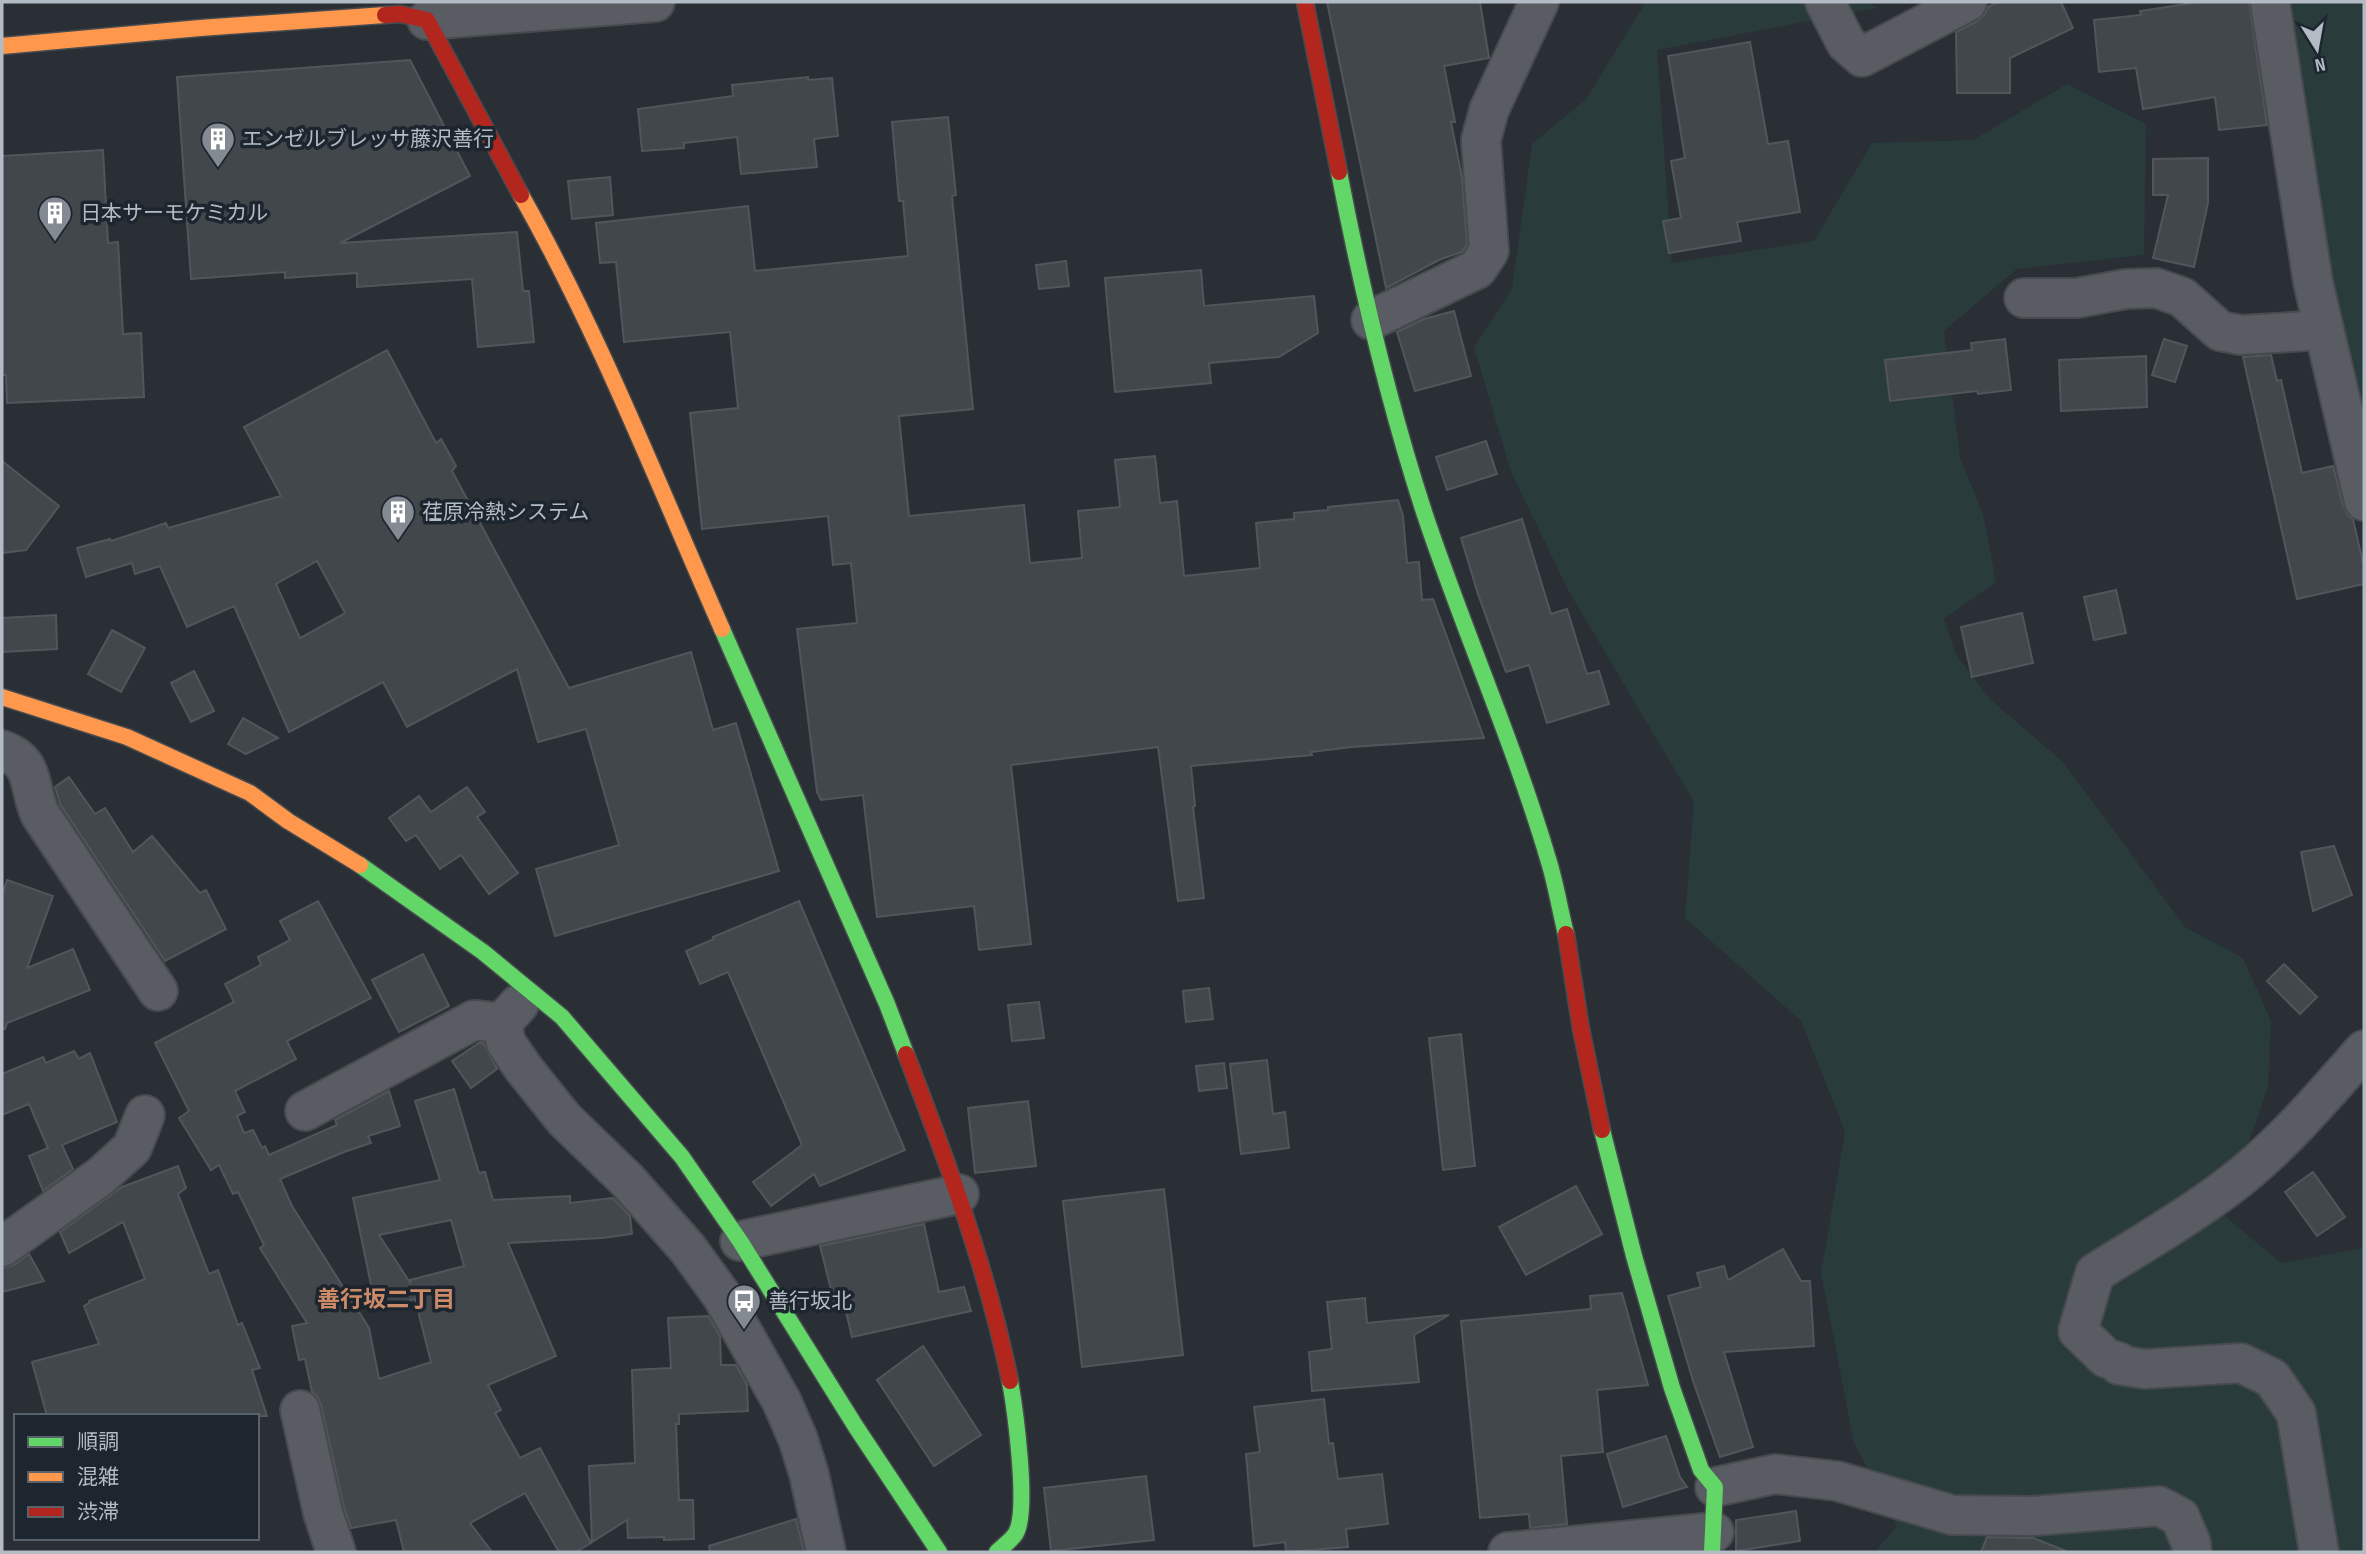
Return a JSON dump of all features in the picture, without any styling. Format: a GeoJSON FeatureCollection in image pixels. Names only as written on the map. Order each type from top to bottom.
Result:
{"type":"FeatureCollection","features":[{"type":"Feature","properties":{"kind":"street"},"geometry":{"type":"LineString","coordinates":[[2,46],[400,14],[427,20],[655,2]]}},
{"type":"Feature","properties":{"kind":"street"},"geometry":{"type":"LineString","coordinates":[[1305,2],[1356,259],[1403,444],[1425,514],[1550,864],[1567,939],[1581,1029],[1604,1141],[1634,1256],[1672,1388],[1701,1470],[1715,1487],[1713,1542],[1508,1552]]}},
{"type":"Feature","properties":{"kind":"street"},"geometry":{"type":"LineString","coordinates":[[1371,320],[1477,269],[1489,251],[1482,140],[1489,110],[1539,2]]}},
{"type":"Feature","properties":{"kind":"street"},"geometry":{"type":"LineString","coordinates":[[1825,2],[1846,43],[1863,57],[1967,2]]}},
{"type":"Feature","properties":{"kind":"street"},"geometry":{"type":"LineString","coordinates":[[2270,2],[2314,282],[2364,501]]}},
{"type":"Feature","properties":{"kind":"street"},"geometry":{"type":"LineString","coordinates":[[427,20],[548,242],[603,359],[887,1004],[959,1194],[1000,1333],[1012,1393],[1022,1489],[1022,1516],[1016,1534],[997,1552]]}},
{"type":"Feature","properties":{"kind":"street"},"geometry":{"type":"LineString","coordinates":[[2024,298],[2077,298],[2126,289],[2156,288],[2182,298],[2220,331],[2241,335],[2324,330]]}},
{"type":"Feature","properties":{"kind":"street"},"geometry":{"type":"LineString","coordinates":[[2,697],[127,737],[250,793],[288,821],[365,868],[472,944],[562,1017],[674,1148],[740,1241],[856,1427],[939,1552]]}},
{"type":"Feature","properties":{"kind":"street"},"geometry":{"type":"LineString","coordinates":[[5,755],[23,762],[40,814],[158,991]]}},
{"type":"Feature","properties":{"kind":"street"},"geometry":{"type":"LineString","coordinates":[[502,1023],[530,992]]}},
{"type":"Feature","properties":{"kind":"street"},"geometry":{"type":"LineString","coordinates":[[305,1111],[474,1020],[502,1023]]}},
{"type":"Feature","properties":{"kind":"street"},"geometry":{"type":"LineString","coordinates":[[502,1023],[506,1043],[564,1119],[627,1180],[688,1249],[722,1296],[782,1402],[798,1439],[809,1474],[826,1552]]}},
{"type":"Feature","properties":{"kind":"street"},"geometry":{"type":"LineString","coordinates":[[2319,1552],[2296,1413],[2272,1378],[2241,1363],[2145,1369],[2119,1365],[2119,1362],[2106,1358],[2078,1331],[2095,1273],[2225,1189],[2259,1161],[2311,1111],[2364,1050]]}},
{"type":"Feature","properties":{"kind":"street"},"geometry":{"type":"LineString","coordinates":[[2,1247],[101,1176],[132,1148],[145,1115]]}},
{"type":"Feature","properties":{"kind":"street"},"geometry":{"type":"LineString","coordinates":[[740,1241],[959,1194]]}},
{"type":"Feature","properties":{"kind":"street"},"geometry":{"type":"LineString","coordinates":[[300,1409],[323,1513],[336,1552]]}},
{"type":"Feature","properties":{"kind":"street"},"geometry":{"type":"LineString","coordinates":[[1715,1487],[1775,1474],[1825,1479],[1952,1515],[2033,1516],[2159,1506],[2180,1517],[2192,1552]]}},
{"type":"Feature","properties":{"kind":"shaded area"},"geometry":{"type":"Polygon","coordinates":[[[1646,2],[1869,2],[1877,8],[1657,50],[1672,263],[1814,241],[1872,143],[1973,140],[2067,84],[2146,124],[2144,255],[2017,269],[1944,331],[1960,457],[1983,514],[1996,582],[1944,619],[1956,655],[1991,700],[2063,762],[2185,927],[2243,958],[2271,1021],[2268,1087],[2224,1215],[2281,1263],[2364,1248],[2364,1552],[1875,1552],[1897,1526],[1854,1443],[1821,1273],[1845,1132],[1801,1021],[1685,918],[1694,802],[1568,590],[1511,472],[1474,347],[1512,289],[1532,144],[1586,99],[1646,2]]]}},
{"type":"Feature","properties":{"kind":"shaded area"},"geometry":{"type":"Polygon","coordinates":[[[2291,2],[2364,2],[2364,426],[2333,279],[2291,2]]]}},
{"type":"Feature","properties":{"kind":"building"},"geometry":{"type":"Polygon","coordinates":[[[1327,2],[1480,2],[1489,58],[1444,66],[1455,122],[1451,122],[1462,177],[1467,245],[1462,252],[1441,259],[1386,288],[1327,2]]]}},
{"type":"Feature","properties":{"kind":"building"},"geometry":{"type":"Polygon","coordinates":[[[1998,2],[2061,2],[2073,28],[2010,58],[2010,93],[1957,93],[1956,32],[1978,21],[1988,7],[1998,2]]]}},
{"type":"Feature","properties":{"kind":"building"},"geometry":{"type":"Polygon","coordinates":[[[2199,2],[2249,2],[2267,125],[2219,130],[2215,97],[2143,109],[2136,68],[2099,72],[2094,20],[2141,15],[2140,11],[2199,2]]]}},
{"type":"Feature","properties":{"kind":"building"},"geometry":{"type":"Polygon","coordinates":[[[1750,42],[1768,144],[1788,141],[1800,212],[1737,222],[1741,241],[1669,253],[1663,221],[1681,218],[1671,161],[1685,158],[1668,56],[1750,42]]]}},
{"type":"Feature","properties":{"kind":"building"},"geometry":{"type":"Polygon","coordinates":[[[410,60],[470,176],[340,243],[517,232],[523,291],[529,291],[534,342],[478,347],[472,279],[357,287],[357,273],[285,278],[285,272],[191,279],[177,77],[410,60]]]}},
{"type":"Feature","properties":{"kind":"building"},"geometry":{"type":"Polygon","coordinates":[[[808,77],[808,80],[832,78],[838,136],[814,139],[817,167],[741,174],[737,137],[684,143],[684,148],[642,151],[638,109],[733,96],[732,85],[808,77]]]}},
{"type":"Feature","properties":{"kind":"building"},"geometry":{"type":"Polygon","coordinates":[[[948,117],[956,195],[952,196],[973,409],[899,416],[909,516],[1024,505],[1030,563],[1082,558],[1078,511],[1120,507],[1115,460],[1155,456],[1160,503],[1177,501],[1184,576],[1260,568],[1256,523],[1294,519],[1294,513],[1328,510],[1328,507],[1398,500],[1403,516],[1407,563],[1419,562],[1422,600],[1433,599],[1484,738],[1351,747],[1311,752],[1312,755],[1191,766],[1204,898],[1178,901],[1158,747],[1011,765],[1031,944],[979,950],[974,906],[877,917],[863,795],[821,800],[817,792],[797,629],[857,623],[851,563],[833,565],[828,516],[702,529],[690,413],[738,408],[730,332],[624,342],[616,262],[600,263],[596,223],[748,206],[755,271],[908,256],[903,201],[899,201],[892,122],[948,117]]]}},
{"type":"Feature","properties":{"kind":"building","name":"日本サーモケミカル"},"geometry":{"type":"Polygon","coordinates":[[[103,150],[108,243],[118,242],[123,334],[141,333],[144,397],[7,403],[6,375],[2,375],[2,156],[103,150]]]}},
{"type":"Feature","properties":{"kind":"building"},"geometry":{"type":"Polygon","coordinates":[[[2208,158],[2208,203],[2194,267],[2153,258],[2168,195],[2153,195],[2153,159],[2208,158]]]}},
{"type":"Feature","properties":{"kind":"building"},"geometry":{"type":"Polygon","coordinates":[[[610,177],[613,215],[572,219],[568,181],[610,177]]]}},
{"type":"Feature","properties":{"kind":"building"},"geometry":{"type":"Polygon","coordinates":[[[1066,261],[1069,286],[1039,289],[1036,265],[1066,261]]]}},
{"type":"Feature","properties":{"kind":"building"},"geometry":{"type":"Polygon","coordinates":[[[1201,270],[1204,306],[1314,296],[1318,333],[1279,357],[1209,363],[1211,383],[1115,392],[1105,278],[1201,270]]]}},
{"type":"Feature","properties":{"kind":"building"},"geometry":{"type":"Polygon","coordinates":[[[1454,311],[1471,376],[1415,391],[1397,332],[1424,319],[1454,311]]]}},
{"type":"Feature","properties":{"kind":"building"},"geometry":{"type":"Polygon","coordinates":[[[2005,339],[2011,390],[1890,401],[1885,360],[1972,350],[1971,343],[2005,339]]]}},
{"type":"Feature","properties":{"kind":"building"},"geometry":{"type":"Polygon","coordinates":[[[2164,339],[2187,346],[2175,382],[2152,375],[2164,339]]]}},
{"type":"Feature","properties":{"kind":"building"},"geometry":{"type":"Polygon","coordinates":[[[387,350],[436,443],[441,439],[456,466],[452,471],[569,688],[691,652],[713,730],[736,723],[779,871],[555,936],[536,869],[619,845],[586,729],[538,742],[517,669],[407,727],[383,682],[289,732],[234,606],[187,627],[160,566],[135,574],[132,563],[86,577],[77,548],[110,539],[111,541],[166,523],[168,528],[281,496],[244,427],[387,350]],[[317,561],[276,584],[300,638],[345,613],[317,561]]]}},
{"type":"Feature","properties":{"kind":"building"},"geometry":{"type":"Polygon","coordinates":[[[2271,355],[2277,381],[2281,380],[2302,473],[2333,466],[2343,506],[2353,519],[2364,567],[2364,584],[2297,599],[2243,357],[2271,355]]]}},
{"type":"Feature","properties":{"kind":"building"},"geometry":{"type":"Polygon","coordinates":[[[2146,356],[2147,407],[2061,411],[2059,360],[2146,356]]]}},
{"type":"Feature","properties":{"kind":"building"},"geometry":{"type":"Polygon","coordinates":[[[1486,441],[1497,474],[1447,490],[1436,457],[1486,441]]]}},
{"type":"Feature","properties":{"kind":"building"},"geometry":{"type":"Polygon","coordinates":[[[2,461],[59,506],[26,550],[2,553],[2,461]]]}},
{"type":"Feature","properties":{"kind":"building"},"geometry":{"type":"Polygon","coordinates":[[[1522,519],[1551,614],[1567,609],[1587,674],[1599,671],[1609,704],[1547,723],[1529,665],[1506,672],[1461,538],[1522,519]]]}},
{"type":"Feature","properties":{"kind":"building"},"geometry":{"type":"Polygon","coordinates":[[[2116,590],[2126,633],[2094,640],[2084,597],[2116,590]]]}},
{"type":"Feature","properties":{"kind":"building"},"geometry":{"type":"Polygon","coordinates":[[[2022,613],[2033,663],[1972,677],[1961,627],[2022,613]]]}},
{"type":"Feature","properties":{"kind":"building"},"geometry":{"type":"Polygon","coordinates":[[[56,615],[57,649],[2,652],[2,618],[56,615]]]}},
{"type":"Feature","properties":{"kind":"building"},"geometry":{"type":"Polygon","coordinates":[[[112,630],[145,648],[121,692],[88,674],[112,630]]]}},
{"type":"Feature","properties":{"kind":"building"},"geometry":{"type":"Polygon","coordinates":[[[194,671],[214,711],[191,722],[171,683],[194,671]]]}},
{"type":"Feature","properties":{"kind":"building"},"geometry":{"type":"Polygon","coordinates":[[[243,718],[278,738],[246,754],[228,744],[243,718]]]}},
{"type":"Feature","properties":{"kind":"building"},"geometry":{"type":"Polygon","coordinates":[[[69,777],[95,814],[105,808],[133,852],[152,836],[200,893],[206,890],[226,929],[165,961],[60,804],[55,787],[69,777]]]}},
{"type":"Feature","properties":{"kind":"building"},"geometry":{"type":"Polygon","coordinates":[[[467,787],[485,812],[477,817],[518,873],[489,894],[461,855],[440,869],[416,835],[406,841],[389,818],[419,796],[431,812],[467,787]]]}},
{"type":"Feature","properties":{"kind":"building"},"geometry":{"type":"Polygon","coordinates":[[[2334,846],[2352,895],[2313,911],[2301,852],[2334,846]]]}},
{"type":"Feature","properties":{"kind":"building"},"geometry":{"type":"Polygon","coordinates":[[[7,880],[53,896],[27,968],[73,949],[90,990],[7,1023],[5,1029],[2,1029],[2,896],[7,880]]]}},
{"type":"Feature","properties":{"kind":"building"},"geometry":{"type":"Polygon","coordinates":[[[318,901],[371,998],[287,1041],[296,1059],[235,1091],[245,1112],[237,1116],[244,1133],[253,1130],[262,1148],[265,1146],[269,1155],[337,1125],[335,1120],[389,1091],[400,1126],[368,1136],[371,1143],[280,1179],[292,1206],[369,1328],[379,1379],[431,1362],[415,1299],[376,1309],[353,1198],[440,1180],[415,1101],[454,1089],[479,1173],[485,1172],[493,1200],[570,1196],[570,1203],[613,1198],[630,1216],[632,1234],[508,1243],[556,1356],[488,1385],[501,1410],[495,1413],[520,1458],[540,1448],[591,1543],[576,1552],[559,1552],[525,1493],[470,1523],[492,1552],[404,1552],[396,1520],[351,1528],[321,1405],[312,1392],[305,1359],[299,1360],[292,1326],[307,1323],[260,1248],[264,1245],[238,1192],[233,1194],[219,1165],[211,1170],[179,1118],[189,1111],[155,1043],[234,1002],[225,984],[261,965],[258,957],[290,940],[280,921],[318,901]],[[451,1220],[379,1235],[411,1284],[410,1280],[464,1266],[451,1220]]]}},
{"type":"Feature","properties":{"kind":"building"},"geometry":{"type":"Polygon","coordinates":[[[799,901],[905,1150],[820,1186],[814,1174],[771,1206],[753,1182],[802,1145],[728,972],[700,984],[686,951],[799,901]]]}},
{"type":"Feature","properties":{"kind":"building"},"geometry":{"type":"Polygon","coordinates":[[[423,954],[449,1006],[399,1032],[372,980],[423,954]]]}},
{"type":"Feature","properties":{"kind":"building"},"geometry":{"type":"Polygon","coordinates":[[[2284,964],[2317,997],[2300,1014],[2267,981],[2284,964]]]}},
{"type":"Feature","properties":{"kind":"building"},"geometry":{"type":"Polygon","coordinates":[[[1209,988],[1213,1019],[1186,1022],[1183,991],[1209,988]]]}},
{"type":"Feature","properties":{"kind":"building"},"geometry":{"type":"Polygon","coordinates":[[[1039,1002],[1044,1038],[1012,1041],[1008,1005],[1039,1002]]]}},
{"type":"Feature","properties":{"kind":"building"},"geometry":{"type":"Polygon","coordinates":[[[1461,1034],[1475,1166],[1443,1170],[1429,1038],[1461,1034]]]}},
{"type":"Feature","properties":{"kind":"building"},"geometry":{"type":"Polygon","coordinates":[[[483,1043],[497,1069],[471,1088],[452,1061],[483,1043]]]}},
{"type":"Feature","properties":{"kind":"building"},"geometry":{"type":"Polygon","coordinates":[[[74,1051],[79,1059],[90,1053],[117,1122],[62,1145],[73,1169],[43,1191],[29,1156],[48,1148],[29,1104],[2,1115],[2,1074],[43,1057],[46,1063],[74,1051]]]}},
{"type":"Feature","properties":{"kind":"building"},"geometry":{"type":"Polygon","coordinates":[[[1267,1060],[1273,1114],[1285,1112],[1289,1148],[1241,1154],[1230,1064],[1267,1060]]]}},
{"type":"Feature","properties":{"kind":"building"},"geometry":{"type":"Polygon","coordinates":[[[1224,1063],[1227,1088],[1199,1091],[1196,1066],[1224,1063]]]}},
{"type":"Feature","properties":{"kind":"building"},"geometry":{"type":"Polygon","coordinates":[[[1028,1101],[1036,1166],[975,1173],[968,1108],[1028,1101]]]}},
{"type":"Feature","properties":{"kind":"building"},"geometry":{"type":"Polygon","coordinates":[[[178,1166],[186,1188],[178,1194],[209,1274],[218,1270],[238,1325],[242,1323],[260,1368],[252,1370],[267,1416],[46,1414],[32,1362],[99,1344],[84,1306],[89,1301],[145,1279],[123,1222],[69,1253],[60,1232],[122,1187],[178,1166]]]}},
{"type":"Feature","properties":{"kind":"building"},"geometry":{"type":"Polygon","coordinates":[[[2313,1172],[2345,1217],[2317,1236],[2285,1192],[2313,1172]]]}},
{"type":"Feature","properties":{"kind":"building"},"geometry":{"type":"Polygon","coordinates":[[[1576,1186],[1602,1234],[1526,1275],[1499,1227],[1576,1186]]]}},
{"type":"Feature","properties":{"kind":"building"},"geometry":{"type":"Polygon","coordinates":[[[1164,1189],[1183,1355],[1082,1367],[1063,1201],[1164,1189]]]}},
{"type":"Feature","properties":{"kind":"building"},"geometry":{"type":"Polygon","coordinates":[[[924,1224],[939,1292],[964,1287],[971,1311],[852,1337],[844,1303],[835,1305],[820,1246],[924,1224]]]}},
{"type":"Feature","properties":{"kind":"building"},"geometry":{"type":"Polygon","coordinates":[[[1783,1249],[1801,1281],[1810,1281],[1814,1346],[1724,1352],[1753,1447],[1720,1457],[1693,1381],[1668,1296],[1701,1287],[1697,1273],[1724,1266],[1728,1280],[1783,1249]]]}},
{"type":"Feature","properties":{"kind":"building"},"geometry":{"type":"Polygon","coordinates":[[[29,1254],[44,1281],[2,1292],[2,1268],[14,1265],[29,1254]]]}},
{"type":"Feature","properties":{"kind":"building"},"geometry":{"type":"Polygon","coordinates":[[[1622,1293],[1648,1385],[1597,1390],[1603,1452],[1561,1456],[1567,1524],[1530,1528],[1529,1514],[1480,1518],[1461,1321],[1591,1309],[1590,1296],[1622,1293]]]}},
{"type":"Feature","properties":{"kind":"building"},"geometry":{"type":"Polygon","coordinates":[[[1365,1298],[1367,1323],[1449,1315],[1414,1335],[1419,1382],[1312,1391],[1309,1352],[1332,1349],[1327,1302],[1365,1298]]]}},
{"type":"Feature","properties":{"kind":"building"},"geometry":{"type":"Polygon","coordinates":[[[708,1316],[720,1336],[721,1365],[736,1365],[747,1385],[748,1411],[679,1414],[679,1424],[676,1424],[679,1500],[693,1500],[694,1539],[628,1538],[627,1520],[592,1542],[589,1466],[635,1463],[632,1370],[671,1368],[668,1318],[708,1316]]]}},
{"type":"Feature","properties":{"kind":"building"},"geometry":{"type":"Polygon","coordinates":[[[923,1346],[981,1435],[934,1466],[877,1380],[923,1346]]]}},
{"type":"Feature","properties":{"kind":"building"},"geometry":{"type":"Polygon","coordinates":[[[1324,1399],[1329,1444],[1333,1443],[1338,1479],[1382,1474],[1388,1524],[1346,1529],[1348,1547],[1286,1552],[1285,1542],[1254,1546],[1246,1454],[1260,1452],[1254,1407],[1324,1399]]]}},
{"type":"Feature","properties":{"kind":"building"},"geometry":{"type":"Polygon","coordinates":[[[1666,1436],[1680,1477],[1687,1487],[1623,1507],[1607,1454],[1666,1436]]]}},
{"type":"Feature","properties":{"kind":"building"},"geometry":{"type":"Polygon","coordinates":[[[1146,1476],[1154,1540],[1051,1551],[1044,1488],[1146,1476]]]}},
{"type":"Feature","properties":{"kind":"building"},"geometry":{"type":"Polygon","coordinates":[[[1796,1511],[1800,1541],[1736,1551],[1736,1520],[1796,1511]]]}},
{"type":"Feature","properties":{"kind":"building"},"geometry":{"type":"Polygon","coordinates":[[[796,1519],[804,1552],[710,1552],[709,1546],[796,1519]]]}},
{"type":"Feature","properties":{"kind":"building"},"geometry":{"type":"Polygon","coordinates":[[[1987,1537],[2033,1538],[2066,1551],[1981,1552],[1987,1537]]]}},
{"type":"Feature","properties":{"kind":"traffic: fast"},"geometry":{"type":"LineString","coordinates":[[1339,172],[1376,343],[1411,470],[1439,556],[1535,818],[1566,934]]}},
{"type":"Feature","properties":{"kind":"traffic: fast"},"geometry":{"type":"LineString","coordinates":[[722,629],[887,1004],[906,1054]]}},
{"type":"Feature","properties":{"kind":"traffic: fast"},"geometry":{"type":"LineString","coordinates":[[360,865],[483,952],[562,1017],[682,1157],[740,1241],[856,1427],[939,1552]]}},
{"type":"Feature","properties":{"kind":"traffic: fast"},"geometry":{"type":"LineString","coordinates":[[1602,1130],[1634,1256],[1672,1388],[1701,1470],[1715,1487],[1712,1552]]}},
{"type":"Feature","properties":{"kind":"traffic: fast"},"geometry":{"type":"LineString","coordinates":[[997,1552],[1016,1533],[1020,1521],[1020,1459],[1010,1381]]}},
{"type":"Feature","properties":{"kind":"traffic: slow"},"geometry":{"type":"LineString","coordinates":[[2,46],[385,15]]}},
{"type":"Feature","properties":{"kind":"traffic: slow"},"geometry":{"type":"LineString","coordinates":[[521,195],[602,355],[722,629]]}},
{"type":"Feature","properties":{"kind":"traffic: slow"},"geometry":{"type":"LineString","coordinates":[[2,697],[127,737],[250,793],[288,821],[360,865]]}},
{"type":"Feature","properties":{"kind":"traffic: jam"},"geometry":{"type":"LineString","coordinates":[[1305,2],[1339,172]]}},
{"type":"Feature","properties":{"kind":"traffic: jam"},"geometry":{"type":"LineString","coordinates":[[385,15],[400,14],[427,20],[521,195]]}},
{"type":"Feature","properties":{"kind":"traffic: jam"},"geometry":{"type":"LineString","coordinates":[[1566,934],[1581,1029],[1602,1130]]}},
{"type":"Feature","properties":{"kind":"traffic: jam"},"geometry":{"type":"LineString","coordinates":[[906,1054],[978,1256],[1010,1381]]}},
{"type":"Feature","properties":{"kind":"place","name":"エンゼルブレッサ藤沢善行"},"geometry":{"type":"Point","coordinates":[218,169]}},
{"type":"Feature","properties":{"kind":"place","name":"日本サーモケミカル"},"geometry":{"type":"Point","coordinates":[55,243]}},
{"type":"Feature","properties":{"kind":"place","name":"荏原冷熱システム"},"geometry":{"type":"Point","coordinates":[398,542]}},
{"type":"Feature","properties":{"kind":"place","name":"善行坂北"},"geometry":{"type":"Point","coordinates":[744,1331]}},
{"type":"Feature","properties":{"kind":"district","name":"善行坂二丁目"},"geometry":{"type":"Point","coordinates":[386,1300]}}]}
